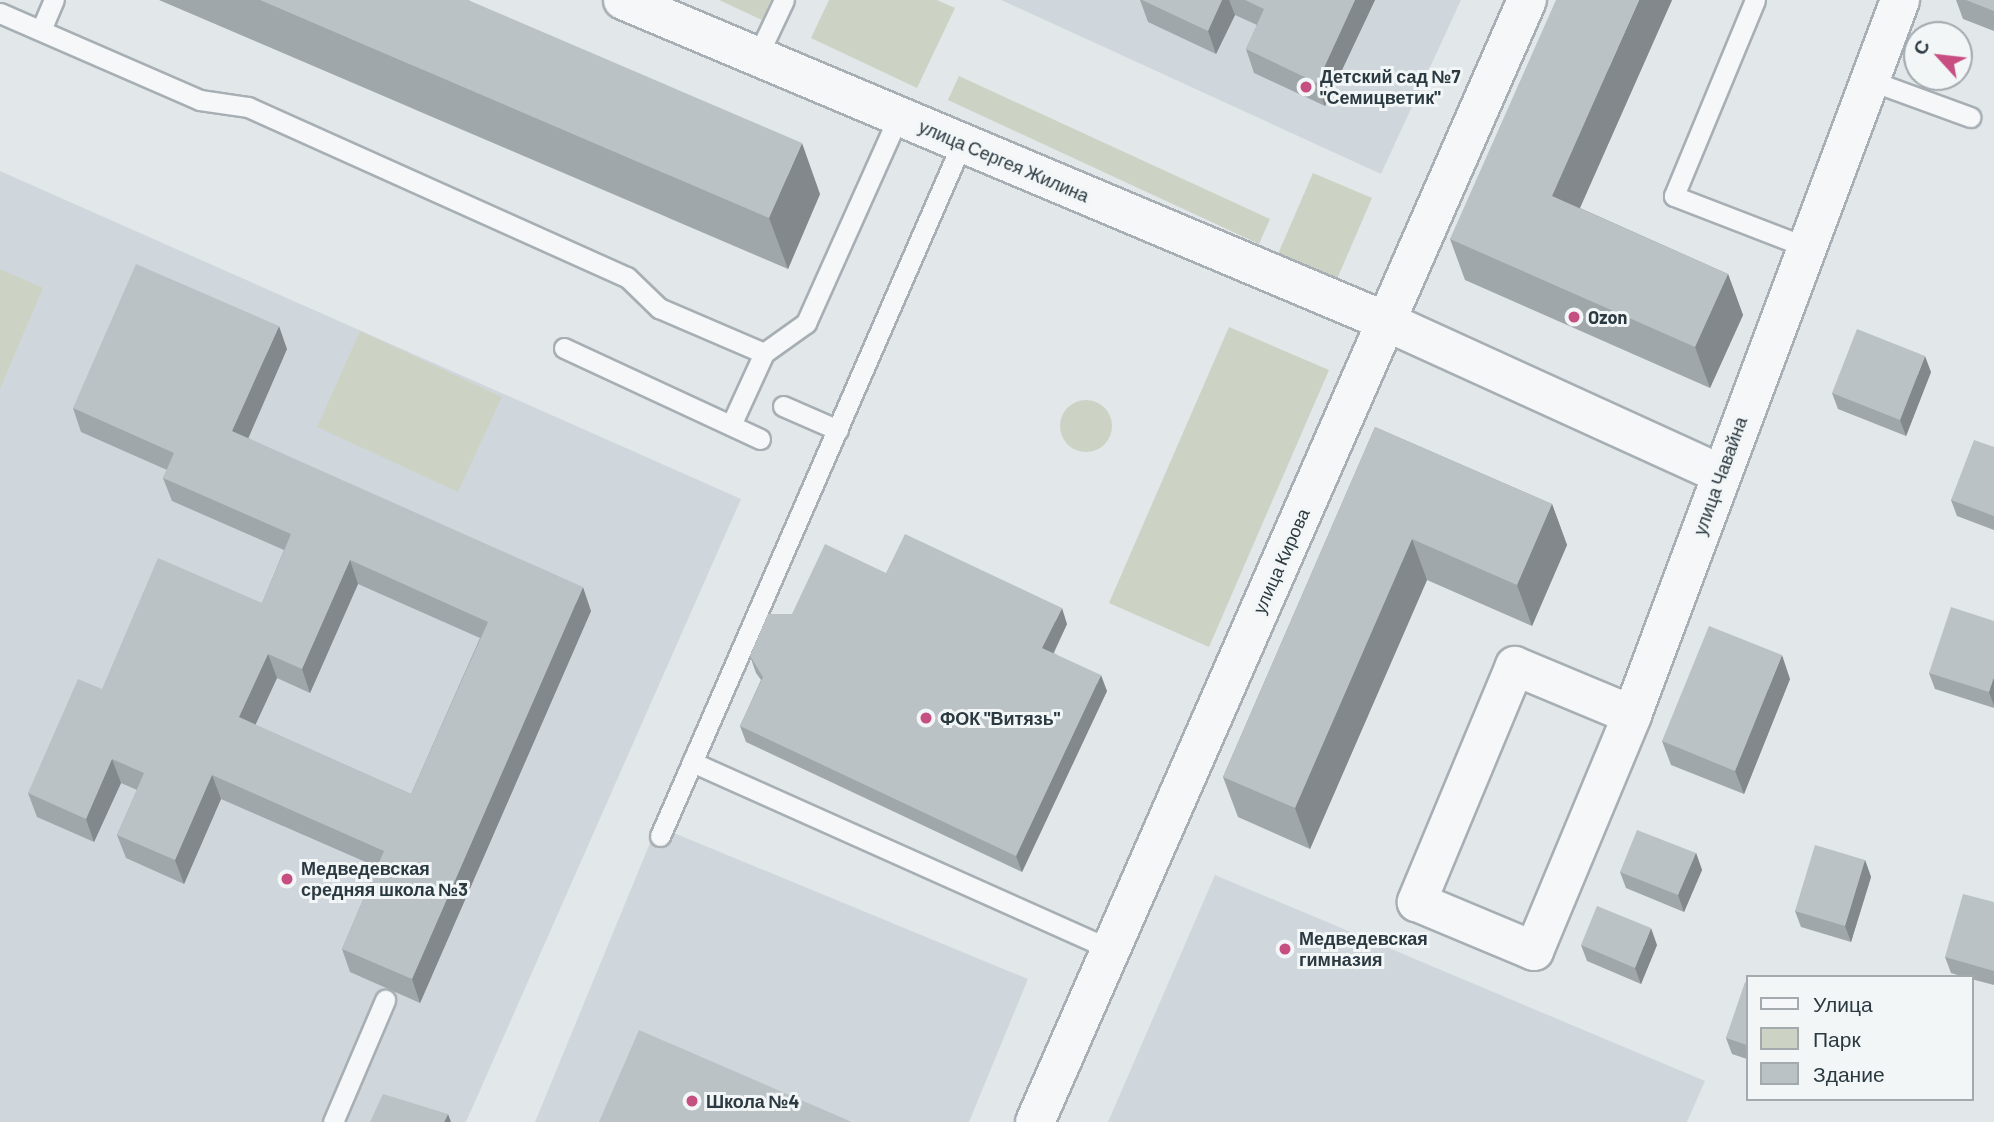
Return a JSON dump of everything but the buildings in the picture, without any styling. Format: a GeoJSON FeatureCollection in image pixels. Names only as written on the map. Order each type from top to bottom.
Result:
{"type":"FeatureCollection","features":[{"type":"Feature","properties":{"kind":"street","name":"улица Сергея Жилина"},"geometry":{"type":"LineString","coordinates":[[624,0],[1385,321],[1720,474]]}},
{"type":"Feature","properties":{"kind":"street","name":"улица Кирова"},"geometry":{"type":"LineString","coordinates":[[1035,1122],[1527,0]]}},
{"type":"Feature","properties":{"kind":"street","name":"улица Чавайна"},"geometry":{"type":"LineString","coordinates":[[1632,715],[1515,666],[1416,902],[1534,951],[1632,715],[1720,474],[1900,0]]}},
{"type":"Feature","properties":{"kind":"lane"},"geometry":{"type":"LineString","coordinates":[[41,30],[54,0]]}},
{"type":"Feature","properties":{"kind":"lane"},"geometry":{"type":"LineString","coordinates":[[757,57],[784,0]]}},
{"type":"Feature","properties":{"kind":"lane"},"geometry":{"type":"LineString","coordinates":[[1755,0],[1674,196],[1806,247]]}},
{"type":"Feature","properties":{"kind":"lane"},"geometry":{"type":"LineString","coordinates":[[0,13],[200,100],[273,118],[627,277],[659,308],[764,353]]}},
{"type":"Feature","properties":{"kind":"lane"},"geometry":{"type":"LineString","coordinates":[[1869,80],[1970,117]]}},
{"type":"Feature","properties":{"kind":"lane"},"geometry":{"type":"LineString","coordinates":[[731,425],[764,353],[806,323],[898,117]]}},
{"type":"Feature","properties":{"kind":"lane"},"geometry":{"type":"LineString","coordinates":[[660,836],[962,143]]}},
{"type":"Feature","properties":{"kind":"lane"},"geometry":{"type":"LineString","coordinates":[[564,348],[760,439]]}},
{"type":"Feature","properties":{"kind":"lane"},"geometry":{"type":"LineString","coordinates":[[783,406],[838,430]]}},
{"type":"Feature","properties":{"kind":"lane"},"geometry":{"type":"LineString","coordinates":[[692,762],[1111,949]]}},
{"type":"Feature","properties":{"kind":"lane"},"geometry":{"type":"LineString","coordinates":[[333,1122],[385,1000]]}},
{"type":"Feature","properties":{"kind":"shaded area","name":"Детский сад №7 \"Семицветик\""},"geometry":{"type":"Polygon","coordinates":[[[1001,0],[1461,0],[1381,174],[1001,0]]]}},
{"type":"Feature","properties":{"kind":"shaded area","name":"Медведевская средняя школа №3"},"geometry":{"type":"Polygon","coordinates":[[[0,171],[741,499],[466,1122],[0,1122],[0,171]]]}},
{"type":"Feature","properties":{"kind":"shaded area"},"geometry":{"type":"Polygon","coordinates":[[[657,826],[1028,979],[969,1122],[535,1122],[657,826]]]}},
{"type":"Feature","properties":{"kind":"shaded area","name":"Медведевская гимназия"},"geometry":{"type":"Polygon","coordinates":[[[1215,875],[1705,1081],[1687,1122],[1108,1122],[1215,875]]]}},
{"type":"Feature","properties":{"kind":"green space"},"geometry":{"type":"Polygon","coordinates":[[[719,0],[771,0],[762,20],[719,0]]]}},
{"type":"Feature","properties":{"kind":"green space"},"geometry":{"type":"Polygon","coordinates":[[[829,0],[937,0],[955,8],[917,88],[811,38],[829,0]]]}},
{"type":"Feature","properties":{"kind":"green space"},"geometry":{"type":"Polygon","coordinates":[[[959,76],[1270,219],[1259,244],[948,100],[959,76]]]}},
{"type":"Feature","properties":{"kind":"green space"},"geometry":{"type":"Polygon","coordinates":[[[1313,173],[1372,198],[1337,279],[1278,254],[1313,173]]]}},
{"type":"Feature","properties":{"kind":"green space"},"geometry":{"type":"Polygon","coordinates":[[[0,269],[43,288],[0,389],[0,269]]]}},
{"type":"Feature","properties":{"kind":"green space"},"geometry":{"type":"Polygon","coordinates":[[[1229,327],[1329,370],[1209,647],[1109,603],[1229,327]]]}},
{"type":"Feature","properties":{"kind":"green space"},"geometry":{"type":"Polygon","coordinates":[[[360,331],[502,397],[458,492],[317,427],[360,331]]]}},
{"type":"Feature","properties":{"kind":"green space"},"geometry":{"type":"Polygon","coordinates":[[[1086,400],[1096,402],[1104,408],[1110,416],[1110,436],[1104,444],[1096,450],[1086,452],[1076,450],[1068,444],[1062,436],[1060,426],[1062,416],[1068,408],[1076,402],[1086,400]]]}},
{"type":"Feature","properties":{"kind":"place","name":"Детский сад №7 \"Семицветик\""},"geometry":{"type":"Point","coordinates":[1306,87]}},
{"type":"Feature","properties":{"kind":"place","name":"Ozon"},"geometry":{"type":"Point","coordinates":[1574,317]}},
{"type":"Feature","properties":{"kind":"place","name":"ФОК \"Витязь\""},"geometry":{"type":"Point","coordinates":[926,718]}},
{"type":"Feature","properties":{"kind":"place","name":"Медведевская средняя школа №3"},"geometry":{"type":"Point","coordinates":[287,879]}},
{"type":"Feature","properties":{"kind":"place","name":"Медведевская гимназия"},"geometry":{"type":"Point","coordinates":[1285,949]}},
{"type":"Feature","properties":{"kind":"place","name":"Школа №4"},"geometry":{"type":"Point","coordinates":[692,1101]}}]}
